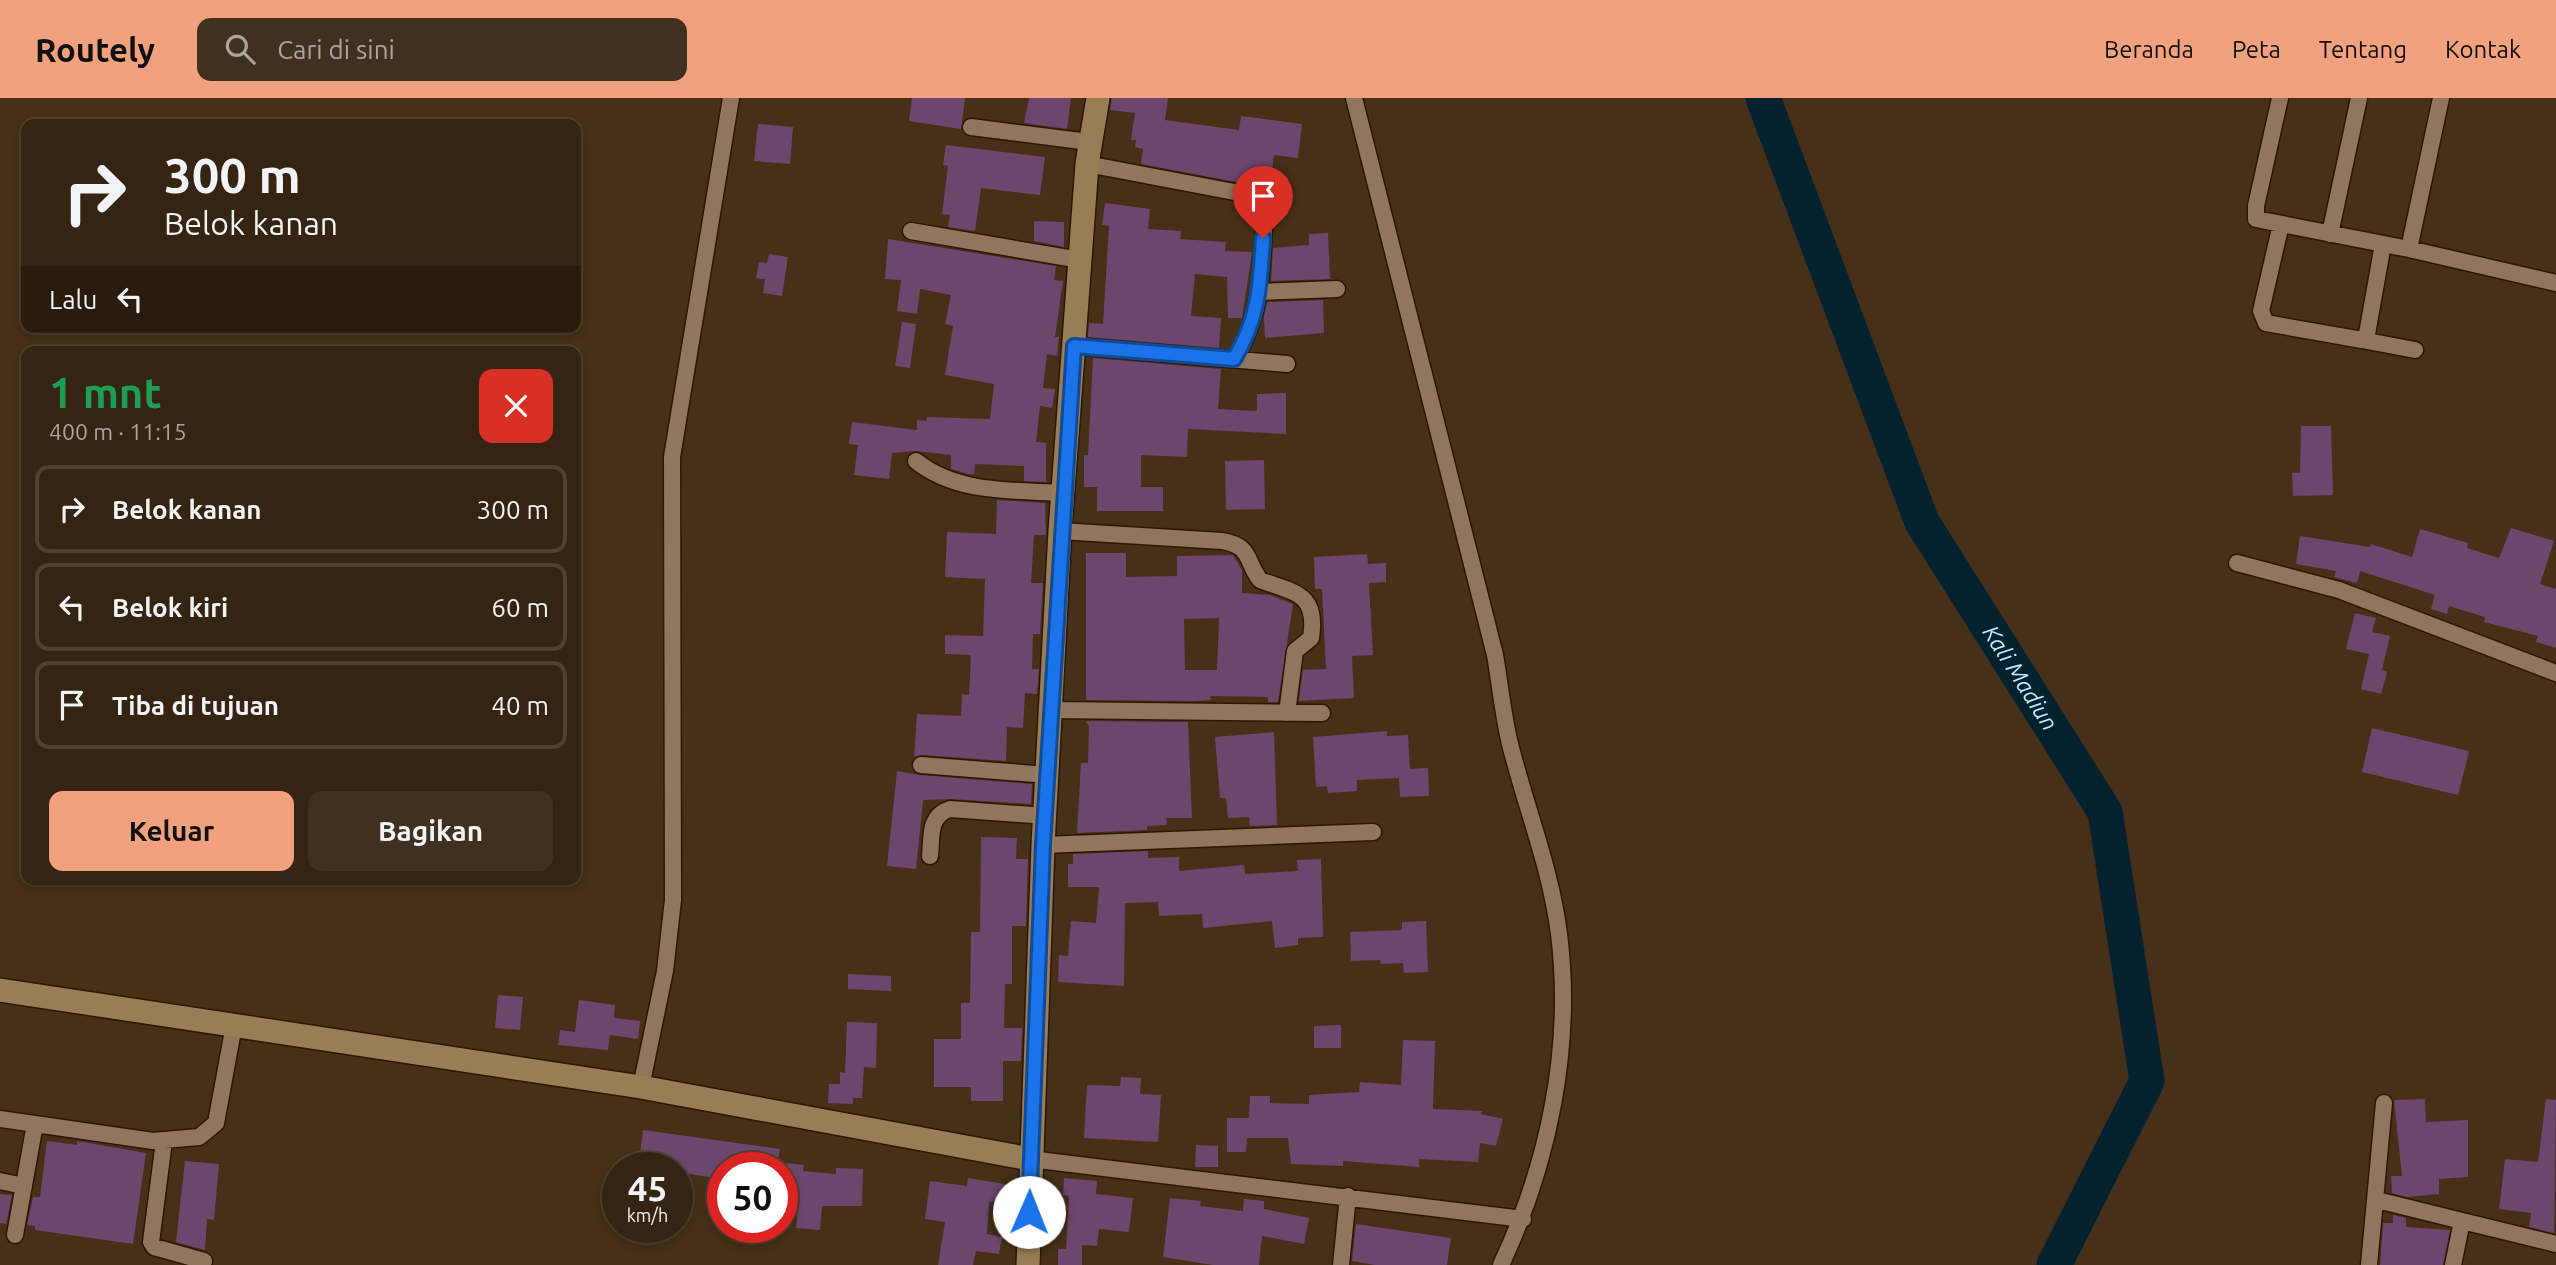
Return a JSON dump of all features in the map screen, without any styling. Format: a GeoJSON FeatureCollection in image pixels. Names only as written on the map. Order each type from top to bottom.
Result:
{"type":"FeatureCollection","features":[{"type":"Feature","properties":{"kind":"main road"},"geometry":{"type":"LineString","coordinates":[[1028,1265],[1043,845],[1060,531],[1088,153],[1098,98]]}},
{"type":"Feature","properties":{"kind":"main road"},"geometry":{"type":"LineString","coordinates":[[1,993],[234,1025],[641,1087],[1030,1159]]}},
{"type":"Feature","properties":{"kind":"street"},"geometry":{"type":"LineString","coordinates":[[641,1087],[665,971],[673,900],[672,457],[732,98]]}},
{"type":"Feature","properties":{"kind":"street"},"geometry":{"type":"LineString","coordinates":[[1354,98],[1495,655],[1510,742],[1545,862],[1559,934],[1564,1005],[1558,1078],[1542,1159],[1523,1219],[1502,1265]]}},
{"type":"Feature","properties":{"kind":"street"},"geometry":{"type":"LineString","coordinates":[[2280,98],[2256,219],[2409,249],[2556,283]]}},
{"type":"Feature","properties":{"kind":"street"},"geometry":{"type":"LineString","coordinates":[[2330,233],[2359,98]]}},
{"type":"Feature","properties":{"kind":"street"},"geometry":{"type":"LineString","coordinates":[[2409,249],[2441,98]]}},
{"type":"Feature","properties":{"kind":"street"},"geometry":{"type":"LineString","coordinates":[[971,127],[1088,153],[1250,195],[1260,201],[1265,212],[1260,292],[1254,323],[1234,359]]}},
{"type":"Feature","properties":{"kind":"street"},"geometry":{"type":"LineString","coordinates":[[2281,224],[2262,319],[2266,323],[2415,350]]}},
{"type":"Feature","properties":{"kind":"street"},"geometry":{"type":"LineString","coordinates":[[911,231],[1080,260]]}},
{"type":"Feature","properties":{"kind":"street"},"geometry":{"type":"LineString","coordinates":[[2362,340],[2367,334],[2383,244]]}},
{"type":"Feature","properties":{"kind":"street"},"geometry":{"type":"LineString","coordinates":[[1260,292],[1337,289]]}},
{"type":"Feature","properties":{"kind":"street"},"geometry":{"type":"LineString","coordinates":[[1074,346],[1287,364]]}},
{"type":"Feature","properties":{"kind":"street"},"geometry":{"type":"LineString","coordinates":[[916,461],[933,475],[956,483],[1063,494]]}},
{"type":"Feature","properties":{"kind":"street"},"geometry":{"type":"LineString","coordinates":[[1060,531],[1222,541],[1245,549],[1260,580],[1296,592],[1304,597],[1311,611],[1311,638],[1295,651],[1287,713]]}},
{"type":"Feature","properties":{"kind":"street"},"geometry":{"type":"LineString","coordinates":[[2237,563],[2349,594],[2556,673]]}},
{"type":"Feature","properties":{"kind":"street"},"geometry":{"type":"LineString","coordinates":[[1051,710],[1322,713]]}},
{"type":"Feature","properties":{"kind":"street"},"geometry":{"type":"LineString","coordinates":[[921,765],[1048,775]]}},
{"type":"Feature","properties":{"kind":"street"},"geometry":{"type":"LineString","coordinates":[[930,856],[934,819],[938,813],[950,809],[1046,816]]}},
{"type":"Feature","properties":{"kind":"street"},"geometry":{"type":"LineString","coordinates":[[1043,845],[1373,832]]}},
{"type":"Feature","properties":{"kind":"street"},"geometry":{"type":"LineString","coordinates":[[0,1119],[164,1141],[199,1137],[215,1123],[234,1025]]}},
{"type":"Feature","properties":{"kind":"street"},"geometry":{"type":"LineString","coordinates":[[2369,1265],[2384,1103]]}},
{"type":"Feature","properties":{"kind":"street"},"geometry":{"type":"LineString","coordinates":[[15,1236],[35,1124]]}},
{"type":"Feature","properties":{"kind":"street"},"geometry":{"type":"LineString","coordinates":[[164,1141],[151,1242],[154,1247],[204,1261]]}},
{"type":"Feature","properties":{"kind":"street"},"geometry":{"type":"LineString","coordinates":[[1030,1159],[1523,1219]]}},
{"type":"Feature","properties":{"kind":"street"},"geometry":{"type":"LineString","coordinates":[[0,1181],[24,1185]]}},
{"type":"Feature","properties":{"kind":"street"},"geometry":{"type":"LineString","coordinates":[[1341,1265],[1348,1196]]}},
{"type":"Feature","properties":{"kind":"street"},"geometry":{"type":"LineString","coordinates":[[2377,1200],[2556,1244]]}},
{"type":"Feature","properties":{"kind":"street"},"geometry":{"type":"LineString","coordinates":[[2453,1265],[2462,1221]]}},
{"type":"Feature","properties":{"kind":"building"},"geometry":{"type":"Polygon","coordinates":[[[912,98],[965,98],[961,129],[909,121],[912,98]]]}},
{"type":"Feature","properties":{"kind":"building"},"geometry":{"type":"Polygon","coordinates":[[[1029,98],[1071,98],[1067,129],[1024,123],[1029,98]]]}},
{"type":"Feature","properties":{"kind":"building"},"geometry":{"type":"Polygon","coordinates":[[[1112,98],[1168,98],[1165,120],[1239,130],[1241,116],[1302,124],[1298,158],[1274,155],[1269,195],[1252,185],[1141,164],[1143,149],[1135,147],[1136,140],[1131,140],[1135,113],[1110,110],[1112,98]]]}},
{"type":"Feature","properties":{"kind":"building"},"geometry":{"type":"Polygon","coordinates":[[[758,124],[793,127],[790,164],[754,161],[758,124]]]}},
{"type":"Feature","properties":{"kind":"building"},"geometry":{"type":"Polygon","coordinates":[[[946,145],[1045,157],[1040,195],[981,188],[975,231],[948,227],[950,215],[942,214],[948,166],[943,165],[946,145]]]}},
{"type":"Feature","properties":{"kind":"building"},"geometry":{"type":"Polygon","coordinates":[[[1105,203],[1150,209],[1148,229],[1181,231],[1180,239],[1226,242],[1225,251],[1252,252],[1242,318],[1228,318],[1227,277],[1195,274],[1191,316],[1221,318],[1219,348],[1088,337],[1089,323],[1103,324],[1109,226],[1102,225],[1105,203]]]}},
{"type":"Feature","properties":{"kind":"building"},"geometry":{"type":"Polygon","coordinates":[[[1034,221],[1064,222],[1064,247],[1034,241],[1034,221]]]}},
{"type":"Feature","properties":{"kind":"building"},"geometry":{"type":"Polygon","coordinates":[[[1328,233],[1330,279],[1271,281],[1273,248],[1309,245],[1309,234],[1328,233]]]}},
{"type":"Feature","properties":{"kind":"building"},"geometry":{"type":"Polygon","coordinates":[[[888,239],[1056,266],[1054,280],[1063,281],[1055,337],[1059,337],[1057,356],[1047,354],[1043,388],[1055,389],[1052,408],[1040,406],[1036,442],[1046,443],[1046,482],[1024,481],[1024,466],[975,464],[974,474],[968,474],[951,469],[951,455],[916,451],[892,453],[889,479],[854,475],[858,445],[849,444],[852,422],[917,430],[917,420],[926,421],[927,417],[990,419],[994,384],[945,375],[953,326],[945,324],[951,295],[920,289],[917,314],[897,311],[901,280],[885,279],[888,239]]]}},
{"type":"Feature","properties":{"kind":"building"},"geometry":{"type":"Polygon","coordinates":[[[769,254],[788,257],[782,296],[763,293],[765,279],[756,278],[759,262],[767,263],[769,254]]]}},
{"type":"Feature","properties":{"kind":"building"},"geometry":{"type":"Polygon","coordinates":[[[1323,300],[1324,333],[1265,338],[1264,317],[1267,302],[1323,300]]]}},
{"type":"Feature","properties":{"kind":"building"},"geometry":{"type":"Polygon","coordinates":[[[902,322],[916,324],[910,368],[895,366],[902,322]]]}},
{"type":"Feature","properties":{"kind":"building"},"geometry":{"type":"Polygon","coordinates":[[[1093,358],[1221,369],[1218,409],[1257,411],[1257,394],[1286,393],[1286,434],[1188,429],[1187,457],[1141,455],[1141,487],[1163,487],[1163,511],[1097,511],[1097,487],[1084,487],[1084,455],[1088,455],[1093,358]]]}},
{"type":"Feature","properties":{"kind":"building"},"geometry":{"type":"Polygon","coordinates":[[[2301,426],[2331,426],[2333,495],[2293,496],[2292,473],[2300,473],[2301,426]]]}},
{"type":"Feature","properties":{"kind":"building"},"geometry":{"type":"Polygon","coordinates":[[[1264,460],[1265,509],[1226,510],[1225,461],[1264,460]]]}},
{"type":"Feature","properties":{"kind":"building"},"geometry":{"type":"Polygon","coordinates":[[[997,500],[1045,503],[1046,535],[1034,535],[1031,583],[1043,583],[1040,634],[1033,634],[1032,669],[1039,669],[1037,694],[1025,693],[1023,728],[1007,727],[1006,761],[922,755],[914,757],[917,714],[961,716],[962,694],[969,695],[971,655],[945,654],[945,635],[983,636],[985,579],[945,577],[947,532],[996,534],[997,500]]]}},
{"type":"Feature","properties":{"kind":"building"},"geometry":{"type":"Polygon","coordinates":[[[2511,528],[2554,541],[2540,584],[2556,589],[2556,648],[2536,642],[2538,636],[2484,622],[2485,617],[2449,606],[2447,614],[2431,609],[2435,595],[2360,571],[2357,583],[2334,577],[2336,571],[2296,564],[2300,536],[2370,547],[2371,544],[2412,557],[2420,529],[2468,543],[2467,548],[2499,558],[2511,528]]]}},
{"type":"Feature","properties":{"kind":"building"},"geometry":{"type":"Polygon","coordinates":[[[1086,553],[1126,553],[1126,577],[1177,576],[1177,556],[1233,555],[1242,570],[1242,593],[1270,595],[1293,604],[1278,702],[1268,702],[1268,697],[1210,696],[1211,700],[1196,701],[1086,700],[1086,553]],[[1219,618],[1184,619],[1185,670],[1217,670],[1219,618]]]}},
{"type":"Feature","properties":{"kind":"building"},"geometry":{"type":"Polygon","coordinates":[[[1367,554],[1368,564],[1386,563],[1386,582],[1369,583],[1373,655],[1352,656],[1354,698],[1299,701],[1303,670],[1326,669],[1322,589],[1315,589],[1314,557],[1367,554]]]}},
{"type":"Feature","properties":{"kind":"building"},"geometry":{"type":"Polygon","coordinates":[[[2355,613],[2376,618],[2372,632],[2390,636],[2382,670],[2387,672],[2381,694],[2361,689],[2369,654],[2346,649],[2355,613]]]}},
{"type":"Feature","properties":{"kind":"building"},"geometry":{"type":"Polygon","coordinates":[[[1086,721],[1188,722],[1192,818],[1166,818],[1167,825],[1147,826],[1147,830],[1077,833],[1081,763],[1088,763],[1089,727],[1086,721]]]}},
{"type":"Feature","properties":{"kind":"building"},"geometry":{"type":"Polygon","coordinates":[[[2372,728],[2469,751],[2458,795],[2362,772],[2372,728]]]}},
{"type":"Feature","properties":{"kind":"building"},"geometry":{"type":"Polygon","coordinates":[[[1387,731],[1387,736],[1408,735],[1410,769],[1428,768],[1429,796],[1400,797],[1399,778],[1357,780],[1357,791],[1328,793],[1327,786],[1316,787],[1313,737],[1387,731]]]}},
{"type":"Feature","properties":{"kind":"building"},"geometry":{"type":"Polygon","coordinates":[[[1274,732],[1277,825],[1250,826],[1249,817],[1228,818],[1226,798],[1220,798],[1215,737],[1274,732]]]}},
{"type":"Feature","properties":{"kind":"building"},"geometry":{"type":"Polygon","coordinates":[[[897,771],[1032,784],[1031,804],[923,800],[916,869],[887,866],[897,771]]]}},
{"type":"Feature","properties":{"kind":"building"},"geometry":{"type":"Polygon","coordinates":[[[981,837],[1017,838],[1016,859],[1028,859],[1026,926],[1012,926],[1012,984],[1005,984],[1004,1028],[1022,1028],[1021,1061],[1003,1061],[1003,1101],[971,1101],[971,1087],[934,1087],[934,1039],[961,1039],[961,1003],[970,1003],[971,932],[980,932],[981,837]]]}},
{"type":"Feature","properties":{"kind":"building"},"geometry":{"type":"Polygon","coordinates":[[[1148,851],[1148,858],[1179,857],[1179,871],[1244,865],[1245,874],[1298,871],[1297,860],[1321,859],[1323,937],[1298,938],[1298,945],[1275,948],[1272,921],[1203,928],[1202,914],[1159,916],[1158,902],[1125,903],[1124,986],[1058,982],[1059,955],[1068,956],[1071,921],[1096,923],[1099,887],[1068,887],[1068,864],[1073,864],[1073,854],[1148,851]]]}},
{"type":"Feature","properties":{"kind":"building"},"geometry":{"type":"Polygon","coordinates":[[[1426,921],[1428,972],[1404,973],[1403,963],[1381,964],[1380,960],[1351,961],[1350,932],[1402,930],[1402,922],[1426,921]]]}},
{"type":"Feature","properties":{"kind":"building"},"geometry":{"type":"Polygon","coordinates":[[[848,974],[891,976],[891,991],[848,989],[848,974]]]}},
{"type":"Feature","properties":{"kind":"building"},"geometry":{"type":"Polygon","coordinates":[[[498,995],[523,997],[520,1030],[495,1028],[498,995]]]}},
{"type":"Feature","properties":{"kind":"building"},"geometry":{"type":"Polygon","coordinates":[[[579,1000],[615,1005],[614,1018],[640,1021],[638,1039],[610,1035],[608,1050],[558,1045],[560,1030],[575,1032],[579,1000]]]}},
{"type":"Feature","properties":{"kind":"building"},"geometry":{"type":"Polygon","coordinates":[[[847,1022],[877,1023],[876,1068],[864,1067],[862,1098],[853,1098],[853,1104],[828,1103],[829,1084],[840,1084],[840,1072],[845,1073],[847,1022]]]}},
{"type":"Feature","properties":{"kind":"building"},"geometry":{"type":"Polygon","coordinates":[[[1341,1025],[1341,1048],[1314,1048],[1314,1026],[1341,1025]]]}},
{"type":"Feature","properties":{"kind":"building"},"geometry":{"type":"Polygon","coordinates":[[[1403,1040],[1435,1041],[1433,1109],[1482,1111],[1481,1114],[1503,1119],[1496,1146],[1480,1143],[1478,1162],[1419,1159],[1419,1167],[1343,1161],[1343,1166],[1291,1164],[1288,1138],[1247,1138],[1246,1152],[1227,1152],[1227,1118],[1249,1118],[1250,1096],[1270,1096],[1270,1103],[1309,1104],[1309,1095],[1359,1092],[1360,1082],[1401,1085],[1403,1040]]]}},
{"type":"Feature","properties":{"kind":"building"},"geometry":{"type":"Polygon","coordinates":[[[1121,1077],[1141,1078],[1140,1094],[1161,1095],[1158,1142],[1084,1138],[1087,1085],[1120,1086],[1121,1077]]]}},
{"type":"Feature","properties":{"kind":"building"},"geometry":{"type":"Polygon","coordinates":[[[2425,1099],[2426,1122],[2468,1120],[2468,1177],[2439,1179],[2439,1194],[2407,1197],[2392,1193],[2391,1176],[2402,1176],[2394,1100],[2425,1099]]]}},
{"type":"Feature","properties":{"kind":"building"},"geometry":{"type":"Polygon","coordinates":[[[2546,1099],[2556,1100],[2554,1233],[2529,1227],[2531,1213],[2499,1209],[2505,1159],[2538,1162],[2546,1099]]]}},
{"type":"Feature","properties":{"kind":"building"},"geometry":{"type":"Polygon","coordinates":[[[643,1130],[780,1149],[780,1152],[707,1152],[707,1177],[693,1174],[693,1152],[640,1152],[643,1130]]]}},
{"type":"Feature","properties":{"kind":"building"},"geometry":{"type":"Polygon","coordinates":[[[47,1141],[77,1145],[77,1141],[146,1153],[133,1244],[35,1230],[35,1226],[27,1225],[33,1197],[40,1197],[47,1141]]]}},
{"type":"Feature","properties":{"kind":"building"},"geometry":{"type":"Polygon","coordinates":[[[1196,1145],[1218,1146],[1218,1167],[1195,1167],[1196,1145]]]}},
{"type":"Feature","properties":{"kind":"building"},"geometry":{"type":"Polygon","coordinates":[[[185,1161],[219,1164],[214,1220],[207,1219],[205,1250],[176,1242],[185,1161]]]}},
{"type":"Feature","properties":{"kind":"building"},"geometry":{"type":"Polygon","coordinates":[[[798,1164],[804,1165],[803,1171],[836,1174],[836,1168],[863,1169],[862,1206],[822,1206],[820,1230],[798,1228],[798,1164]]]}},
{"type":"Feature","properties":{"kind":"building"},"geometry":{"type":"Polygon","coordinates":[[[968,1178],[1017,1186],[1016,1204],[989,1202],[987,1234],[1002,1237],[999,1254],[976,1251],[973,1265],[938,1265],[945,1222],[925,1219],[930,1181],[967,1186],[968,1178]]]}},
{"type":"Feature","properties":{"kind":"building"},"geometry":{"type":"Polygon","coordinates":[[[1064,1178],[1097,1181],[1096,1194],[1133,1198],[1129,1232],[1099,1229],[1097,1246],[1082,1245],[1082,1265],[1058,1265],[1058,1249],[1066,1249],[1069,1196],[1063,1195],[1064,1178]]]}},
{"type":"Feature","properties":{"kind":"building"},"geometry":{"type":"Polygon","coordinates":[[[0,1194],[12,1195],[6,1224],[0,1223],[0,1194]]]}},
{"type":"Feature","properties":{"kind":"building"},"geometry":{"type":"Polygon","coordinates":[[[1170,1198],[1201,1201],[1200,1206],[1243,1211],[1244,1199],[1264,1201],[1264,1209],[1309,1218],[1304,1244],[1262,1236],[1259,1265],[1213,1265],[1163,1257],[1170,1198]]]}},
{"type":"Feature","properties":{"kind":"building"},"geometry":{"type":"Polygon","coordinates":[[[2393,1215],[2406,1218],[2406,1227],[2450,1230],[2443,1265],[2380,1265],[2383,1223],[2393,1223],[2393,1215]]]}},
{"type":"Feature","properties":{"kind":"building"},"geometry":{"type":"Polygon","coordinates":[[[1356,1224],[1451,1238],[1447,1265],[1375,1265],[1352,1261],[1356,1224]]]}},
{"type":"Feature","properties":{"kind":"waterway","name":"Kali Madiun"},"geometry":{"type":"LineString","coordinates":[[1763,98],[1922,522],[2105,812],[2147,1081],[2054,1265]]}},
{"type":"Feature","properties":{"kind":"route"},"geometry":{"type":"LineString","coordinates":[[1029,1212],[1043,845],[1060,531],[1074,346],[1234,359],[1254,323],[1260,292],[1263,238]]}}]}
